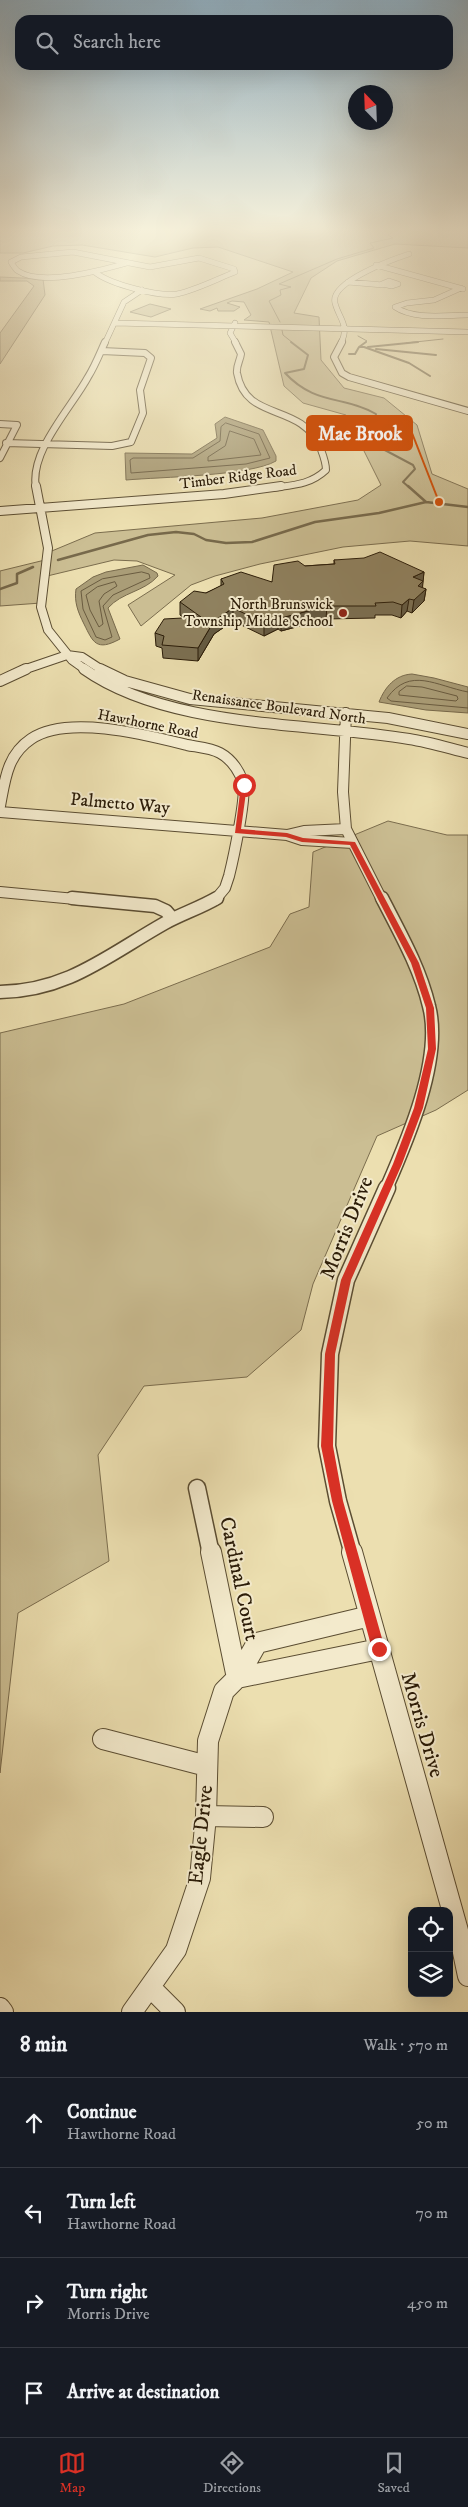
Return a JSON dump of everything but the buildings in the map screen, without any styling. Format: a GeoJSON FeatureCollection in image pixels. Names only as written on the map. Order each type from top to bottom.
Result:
{"type":"FeatureCollection","features":[{"type":"Feature","properties":{"kind":"street"},"geometry":{"type":"LineString","coordinates":[[344,321],[343,339],[334,357],[342,373],[361,382],[468,411]]}},
{"type":"Feature","properties":{"kind":"street"},"geometry":{"type":"LineString","coordinates":[[441,321],[463,326]]}},
{"type":"Feature","properties":{"kind":"street"},"geometry":{"type":"LineString","coordinates":[[116,322],[344,328],[463,326]]}},
{"type":"Feature","properties":{"kind":"street","name":"Renaissance Boulevard North"},"geometry":{"type":"LineString","coordinates":[[116,322],[88,378],[46,444],[35,482],[48,548],[41,607],[48,630],[93,675],[126,691],[164,704],[218,716],[409,740],[468,753]]}},
{"type":"Feature","properties":{"kind":"street","name":"Timber Ridge Road"},"geometry":{"type":"LineString","coordinates":[[41,507],[224,494],[299,484],[317,478],[326,470],[326,464],[312,429],[302,421],[261,406],[248,396],[237,373],[237,366],[242,357],[241,351],[230,333],[234,325]]}},
{"type":"Feature","properties":{"kind":"street"},"geometry":{"type":"LineString","coordinates":[[6,443],[112,446],[131,442],[136,434],[143,413],[140,390],[151,358],[145,353],[102,351]]}},
{"type":"Feature","properties":{"kind":"street"},"geometry":{"type":"LineString","coordinates":[[0,424],[17,425],[6,443],[0,458]]}},
{"type":"Feature","properties":{"kind":"street"},"geometry":{"type":"LineString","coordinates":[[0,511],[41,507]]}},
{"type":"Feature","properties":{"kind":"street"},"geometry":{"type":"LineString","coordinates":[[0,681],[74,657]]}},
{"type":"Feature","properties":{"kind":"street","name":"Renaissance Boulevard North"},"geometry":{"type":"LineString","coordinates":[[74,657],[125,681],[190,699],[388,718],[468,734]]}},
{"type":"Feature","properties":{"kind":"street","name":"Morris Drive"},"geometry":{"type":"LineString","coordinates":[[346,713],[347,731],[343,792],[349,836],[415,963],[430,1008],[432,1049],[418,1108],[397,1164],[346,1280],[330,1354],[327,1446],[338,1501],[379,1649],[464,1937],[468,1976]]}},
{"type":"Feature","properties":{"kind":"street","name":"Hawthorne Road"},"geometry":{"type":"LineString","coordinates":[[0,806],[13,756],[23,744],[38,735],[62,728],[100,728],[218,752],[231,760],[239,771],[244,785],[229,878],[220,896],[172,918],[64,982],[28,991],[0,992]]}},
{"type":"Feature","properties":{"kind":"street","name":"Palmetto Way"},"geometry":{"type":"LineString","coordinates":[[0,812],[238,831]]}},
{"type":"Feature","properties":{"kind":"street"},"geometry":{"type":"LineString","coordinates":[[238,831],[287,835],[302,840],[349,836]]}},
{"type":"Feature","properties":{"kind":"street"},"geometry":{"type":"LineString","coordinates":[[287,835],[304,831],[349,836]]}},
{"type":"Feature","properties":{"kind":"street"},"geometry":{"type":"LineString","coordinates":[[0,892],[155,906],[166,911],[172,918]]}},
{"type":"Feature","properties":{"kind":"street","name":"Cardinal Court"},"geometry":{"type":"LineString","coordinates":[[197,1488],[237,1678]]}},
{"type":"Feature","properties":{"kind":"street","name":"Eagle Drive"},"geometry":{"type":"LineString","coordinates":[[132,2012],[176,1950],[200,1878],[206,1816],[208,1741],[224,1691],[237,1678],[257,1643],[370,1616]]}},
{"type":"Feature","properties":{"kind":"street"},"geometry":{"type":"LineString","coordinates":[[237,1678],[379,1649]]}},
{"type":"Feature","properties":{"kind":"street"},"geometry":{"type":"LineString","coordinates":[[103,1739],[207,1766]]}},
{"type":"Feature","properties":{"kind":"street"},"geometry":{"type":"LineString","coordinates":[[206,1816],[264,1817]]}},
{"type":"Feature","properties":{"kind":"street"},"geometry":{"type":"LineString","coordinates":[[150,1987],[175,2012]]}},
{"type":"Feature","properties":{"kind":"street"},"geometry":{"type":"LineString","coordinates":[[0,2008],[3,2012]]}},
{"type":"Feature","properties":{"kind":"shaded area"},"geometry":{"type":"Polygon","coordinates":[[[9,321],[28,321],[0,364],[0,333],[9,321]]]}},
{"type":"Feature","properties":{"kind":"shaded area"},"geometry":{"type":"Polygon","coordinates":[[[255,321],[319,321],[321,360],[344,388],[384,398],[417,425],[432,474],[468,489],[468,546],[410,541],[343,547],[260,564],[215,576],[191,585],[141,626],[128,605],[175,575],[137,561],[114,560],[43,577],[41,603],[0,606],[0,571],[49,559],[47,553],[95,533],[262,518],[358,500],[381,485],[346,415],[303,403],[284,386],[269,322],[255,321]]]}},
{"type":"Feature","properties":{"kind":"shaded area"},"geometry":{"type":"Polygon","coordinates":[[[388,821],[447,835],[468,835],[468,1090],[436,1110],[377,1136],[313,1284],[301,1330],[247,1377],[144,1386],[98,1455],[109,1561],[18,1613],[0,1773],[0,1033],[124,1004],[270,947],[290,914],[309,907],[313,852],[388,821]]]}},
{"type":"Feature","properties":{"kind":"water"},"geometry":{"type":"Polygon","coordinates":[[[225,417],[263,430],[276,456],[276,461],[263,466],[226,473],[126,480],[125,453],[192,454],[217,438],[215,424],[225,417]]]}},
{"type":"Feature","properties":{"kind":"water"},"geometry":{"type":"Polygon","coordinates":[[[143,565],[157,573],[158,576],[146,586],[120,598],[108,608],[120,639],[106,645],[96,643],[90,636],[78,611],[76,589],[93,577],[106,572],[143,565]]]}},
{"type":"Feature","properties":{"kind":"water"},"geometry":{"type":"Polygon","coordinates":[[[412,674],[468,687],[468,713],[426,710],[379,702],[384,691],[391,683],[396,679],[412,674]]]}},
{"type":"Feature","properties":{"kind":"waterway"},"geometry":{"type":"LineString","coordinates":[[282,330],[283,335],[293,343]]}},
{"type":"Feature","properties":{"kind":"waterway"},"geometry":{"type":"LineString","coordinates":[[358,336],[367,341],[364,343]]}},
{"type":"Feature","properties":{"kind":"waterway"},"geometry":{"type":"LineString","coordinates":[[406,343],[443,339]]}},
{"type":"Feature","properties":{"kind":"waterway"},"geometry":{"type":"LineString","coordinates":[[291,342],[308,355],[304,369],[285,373],[308,391],[364,408],[376,414],[375,424],[384,435],[380,442],[381,448],[413,465],[415,469],[403,482],[410,488]]}},
{"type":"Feature","properties":{"kind":"waterway"},"geometry":{"type":"LineString","coordinates":[[359,347],[366,342]]}},
{"type":"Feature","properties":{"kind":"waterway"},"geometry":{"type":"LineString","coordinates":[[368,347],[418,342]]}},
{"type":"Feature","properties":{"kind":"waterway"},"geometry":{"type":"LineString","coordinates":[[349,354],[355,354],[359,347]]}},
{"type":"Feature","properties":{"kind":"waterway"},"geometry":{"type":"LineString","coordinates":[[359,347],[364,347],[409,363],[430,376]]}},
{"type":"Feature","properties":{"kind":"waterway"},"geometry":{"type":"LineString","coordinates":[[376,349],[436,355]]}},
{"type":"Feature","properties":{"kind":"waterway"},"geometry":{"type":"LineString","coordinates":[[408,486],[426,502]]}},
{"type":"Feature","properties":{"kind":"waterway"},"geometry":{"type":"LineString","coordinates":[[58,560],[148,535],[176,532],[194,534],[206,540],[226,543],[252,542],[315,522],[379,513],[426,502]]}},
{"type":"Feature","properties":{"kind":"waterway"},"geometry":{"type":"LineString","coordinates":[[426,502],[468,507]]}},
{"type":"Feature","properties":{"kind":"waterway"},"geometry":{"type":"LineString","coordinates":[[0,589],[17,583],[17,574],[33,567]]}},
{"type":"Feature","properties":{"kind":"place","name":"Mae Brook"},"geometry":{"type":"Point","coordinates":[439,502]}},
{"type":"Feature","properties":{"kind":"place","name":"North Brunswick Township Middle School"},"geometry":{"type":"Point","coordinates":[343,613]}},
{"type":"Feature","properties":{"kind":"route"},"geometry":{"type":"LineString","coordinates":[[244,785],[238,831],[287,835],[302,840],[352,843],[415,963],[430,1008],[432,1049],[418,1108],[397,1164],[346,1280],[330,1354],[327,1446],[338,1501],[379,1649]]}}]}
